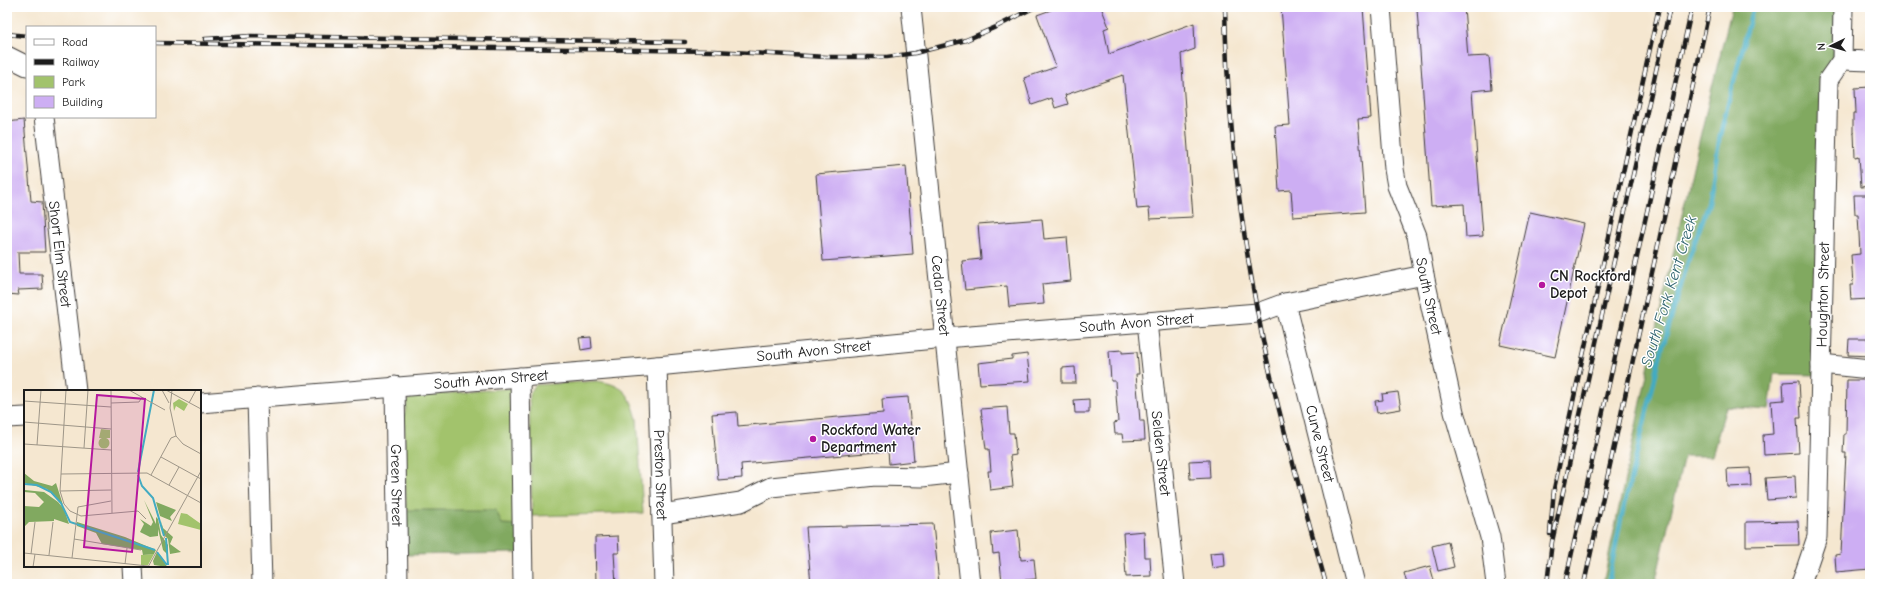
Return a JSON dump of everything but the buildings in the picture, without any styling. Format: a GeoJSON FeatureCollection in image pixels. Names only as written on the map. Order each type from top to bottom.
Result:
{"type":"FeatureCollection","features":[{"type":"Feature","properties":{"kind":"street","name":"South Street"},"geometry":{"type":"LineString","coordinates":[[1381,7],[1394,169],[1402,198],[1412,219],[1417,236],[1424,276],[1454,412],[1490,538],[1496,584]]}},
{"type":"Feature","properties":{"kind":"street"},"geometry":{"type":"LineString","coordinates":[[1843,7],[1842,60],[1870,61]]}},
{"type":"Feature","properties":{"kind":"street","name":"Cedar Street"},"geometry":{"type":"LineString","coordinates":[[912,15],[970,584]]}},
{"type":"Feature","properties":{"kind":"street"},"geometry":{"type":"LineString","coordinates":[[7,56],[26,66]]}},
{"type":"Feature","properties":{"kind":"street","name":"Houghton Street"},"geometry":{"type":"LineString","coordinates":[[1801,584],[1817,537],[1828,80],[1842,60]]}},
{"type":"Feature","properties":{"kind":"street","name":"Short Elm Street"},"geometry":{"type":"LineString","coordinates":[[44,118],[76,390]]}},
{"type":"Feature","properties":{"kind":"street","name":"South Avon Street"},"geometry":{"type":"LineString","coordinates":[[201,403],[395,386],[657,366],[945,338],[1258,313],[1285,303],[1424,276]]}},
{"type":"Feature","properties":{"kind":"street","name":"Curve Street"},"geometry":{"type":"LineString","coordinates":[[1285,303],[1355,584]]}},
{"type":"Feature","properties":{"kind":"street","name":"Selden Street"},"geometry":{"type":"LineString","coordinates":[[1147,322],[1175,584]]}},
{"type":"Feature","properties":{"kind":"street"},"geometry":{"type":"LineString","coordinates":[[1821,364],[1870,369]]}},
{"type":"Feature","properties":{"kind":"street","name":"Preston Street"},"geometry":{"type":"LineString","coordinates":[[657,366],[664,584]]}},
{"type":"Feature","properties":{"kind":"street"},"geometry":{"type":"LineString","coordinates":[[520,376],[524,584]]}},
{"type":"Feature","properties":{"kind":"street","name":"Green Street"},"geometry":{"type":"LineString","coordinates":[[395,386],[398,584]]}},
{"type":"Feature","properties":{"kind":"street"},"geometry":{"type":"LineString","coordinates":[[257,398],[262,584]]}},
{"type":"Feature","properties":{"kind":"street"},"geometry":{"type":"LineString","coordinates":[[7,418],[24,417]]}},
{"type":"Feature","properties":{"kind":"street"},"geometry":{"type":"LineString","coordinates":[[662,514],[741,502],[771,487],[874,476],[922,477],[959,473]]}},
{"type":"Feature","properties":{"kind":"street"},"geometry":{"type":"LineString","coordinates":[[133,567],[134,584]]}},
{"type":"Feature","properties":{"kind":"green space"},"geometry":{"type":"Polygon","coordinates":[[[1732,7],[1836,7],[1815,375],[1774,374],[1769,410],[1726,407],[1712,456],[1684,456],[1655,584],[1603,584],[1648,367],[1680,223],[1732,7]]]}},
{"type":"Feature","properties":{"kind":"green space"},"geometry":{"type":"Polygon","coordinates":[[[597,381],[620,388],[632,403],[637,419],[643,513],[532,516],[529,395],[535,385],[597,381]]]}},
{"type":"Feature","properties":{"kind":"green space"},"geometry":{"type":"Polygon","coordinates":[[[513,388],[519,525],[502,525],[406,510],[404,416],[408,400],[414,396],[513,388]]]}},
{"type":"Feature","properties":{"kind":"green space"},"geometry":{"type":"Polygon","coordinates":[[[406,510],[496,510],[502,524],[519,525],[519,553],[407,555],[406,510]]]}},
{"type":"Feature","properties":{"kind":"waterway","name":"South Fork Kent Creek"},"geometry":{"type":"LineString","coordinates":[[1608,584],[1621,519],[1661,353],[1690,255],[1709,203],[1720,135],[1753,7]]}},
{"type":"Feature","properties":{"kind":"railway"},"geometry":{"type":"LineString","coordinates":[[156,43],[714,51],[827,57],[887,57],[915,53],[966,40],[996,27],[1035,7]]}},
{"type":"Feature","properties":{"kind":"railway"},"geometry":{"type":"LineString","coordinates":[[1225,7],[1229,95],[1237,182],[1257,312],[1294,470],[1326,584]]}},
{"type":"Feature","properties":{"kind":"railway"},"geometry":{"type":"LineString","coordinates":[[1550,534],[1554,489],[1659,7]]}},
{"type":"Feature","properties":{"kind":"railway"},"geometry":{"type":"LineString","coordinates":[[1547,584],[1552,542],[1670,7]]}},
{"type":"Feature","properties":{"kind":"railway"},"geometry":{"type":"LineString","coordinates":[[1565,584],[1692,7]]}},
{"type":"Feature","properties":{"kind":"railway"},"geometry":{"type":"LineString","coordinates":[[1584,584],[1710,7]]}},
{"type":"Feature","properties":{"kind":"railway"},"geometry":{"type":"LineString","coordinates":[[7,34],[26,36]]}},
{"type":"Feature","properties":{"kind":"railway"},"geometry":{"type":"LineString","coordinates":[[205,39],[251,36],[685,42]]}},
{"type":"Feature","properties":{"kind":"place","name":"CN Rockford Depot"},"geometry":{"type":"Point","coordinates":[1542,285]}},
{"type":"Feature","properties":{"kind":"place","name":"Rockford Water Department"},"geometry":{"type":"Point","coordinates":[813,439]}}]}
